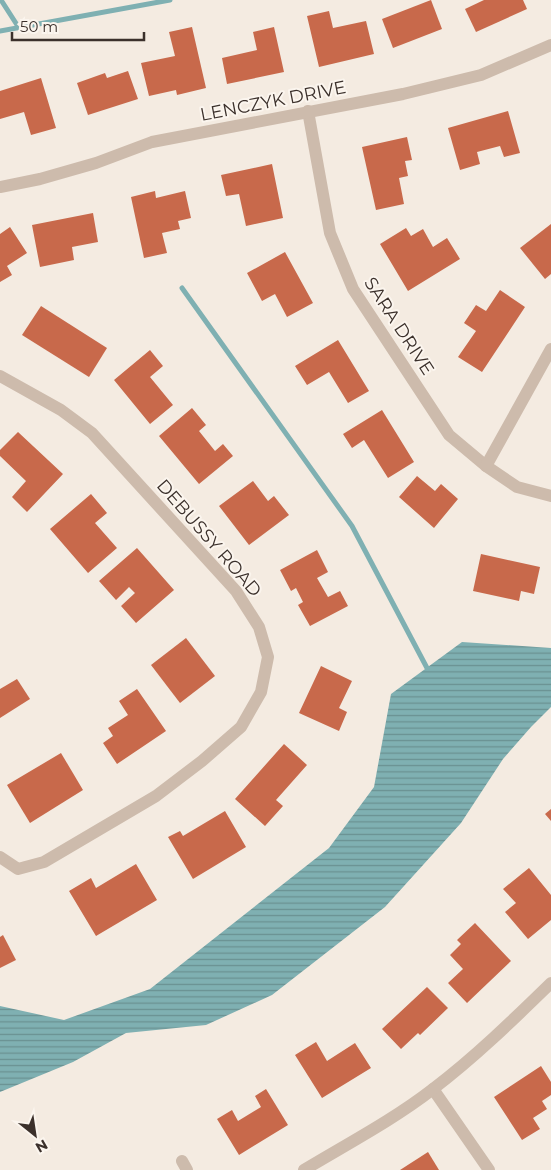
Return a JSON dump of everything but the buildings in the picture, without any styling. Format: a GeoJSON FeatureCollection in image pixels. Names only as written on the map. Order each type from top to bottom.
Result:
{"type":"FeatureCollection","features":[{"type":"Feature","properties":{"kind":"street","name":"LENCZYK DRIVE"},"geometry":{"type":"LineString","coordinates":[[0,187],[40,179],[96,163],[152,142],[403,94],[481,75],[551,45]]}},
{"type":"Feature","properties":{"kind":"street","name":"SARA DRIVE"},"geometry":{"type":"LineString","coordinates":[[308,111],[330,233],[353,289],[449,435],[486,466],[517,487],[551,496]]}},
{"type":"Feature","properties":{"kind":"street"},"geometry":{"type":"LineString","coordinates":[[486,466],[551,349]]}},
{"type":"Feature","properties":{"kind":"street","name":"DEBUSSY ROAD"},"geometry":{"type":"LineString","coordinates":[[0,376],[61,410],[92,433],[236,591],[260,627],[268,657],[261,692],[241,727],[202,761],[156,796],[44,862],[18,869],[0,856]]}},
{"type":"Feature","properties":{"kind":"street"},"geometry":{"type":"LineString","coordinates":[[304,1170],[398,1114],[432,1089],[501,1033],[551,982]]}},
{"type":"Feature","properties":{"kind":"street"},"geometry":{"type":"LineString","coordinates":[[432,1089],[490,1170]]}},
{"type":"Feature","properties":{"kind":"water"},"geometry":{"type":"Polygon","coordinates":[[[462,642],[551,648],[551,707],[503,759],[461,823],[385,907],[272,995],[206,1025],[126,1033],[73,1062],[0,1092],[0,1006],[64,1020],[150,989],[329,848],[374,787],[391,694],[462,642]]]}},
{"type":"Feature","properties":{"kind":"waterway"},"geometry":{"type":"LineString","coordinates":[[1,0],[19,28]]}},
{"type":"Feature","properties":{"kind":"waterway"},"geometry":{"type":"LineString","coordinates":[[0,31],[170,0]]}},
{"type":"Feature","properties":{"kind":"waterway"},"geometry":{"type":"LineString","coordinates":[[182,288],[352,526],[427,668]]}}]}
